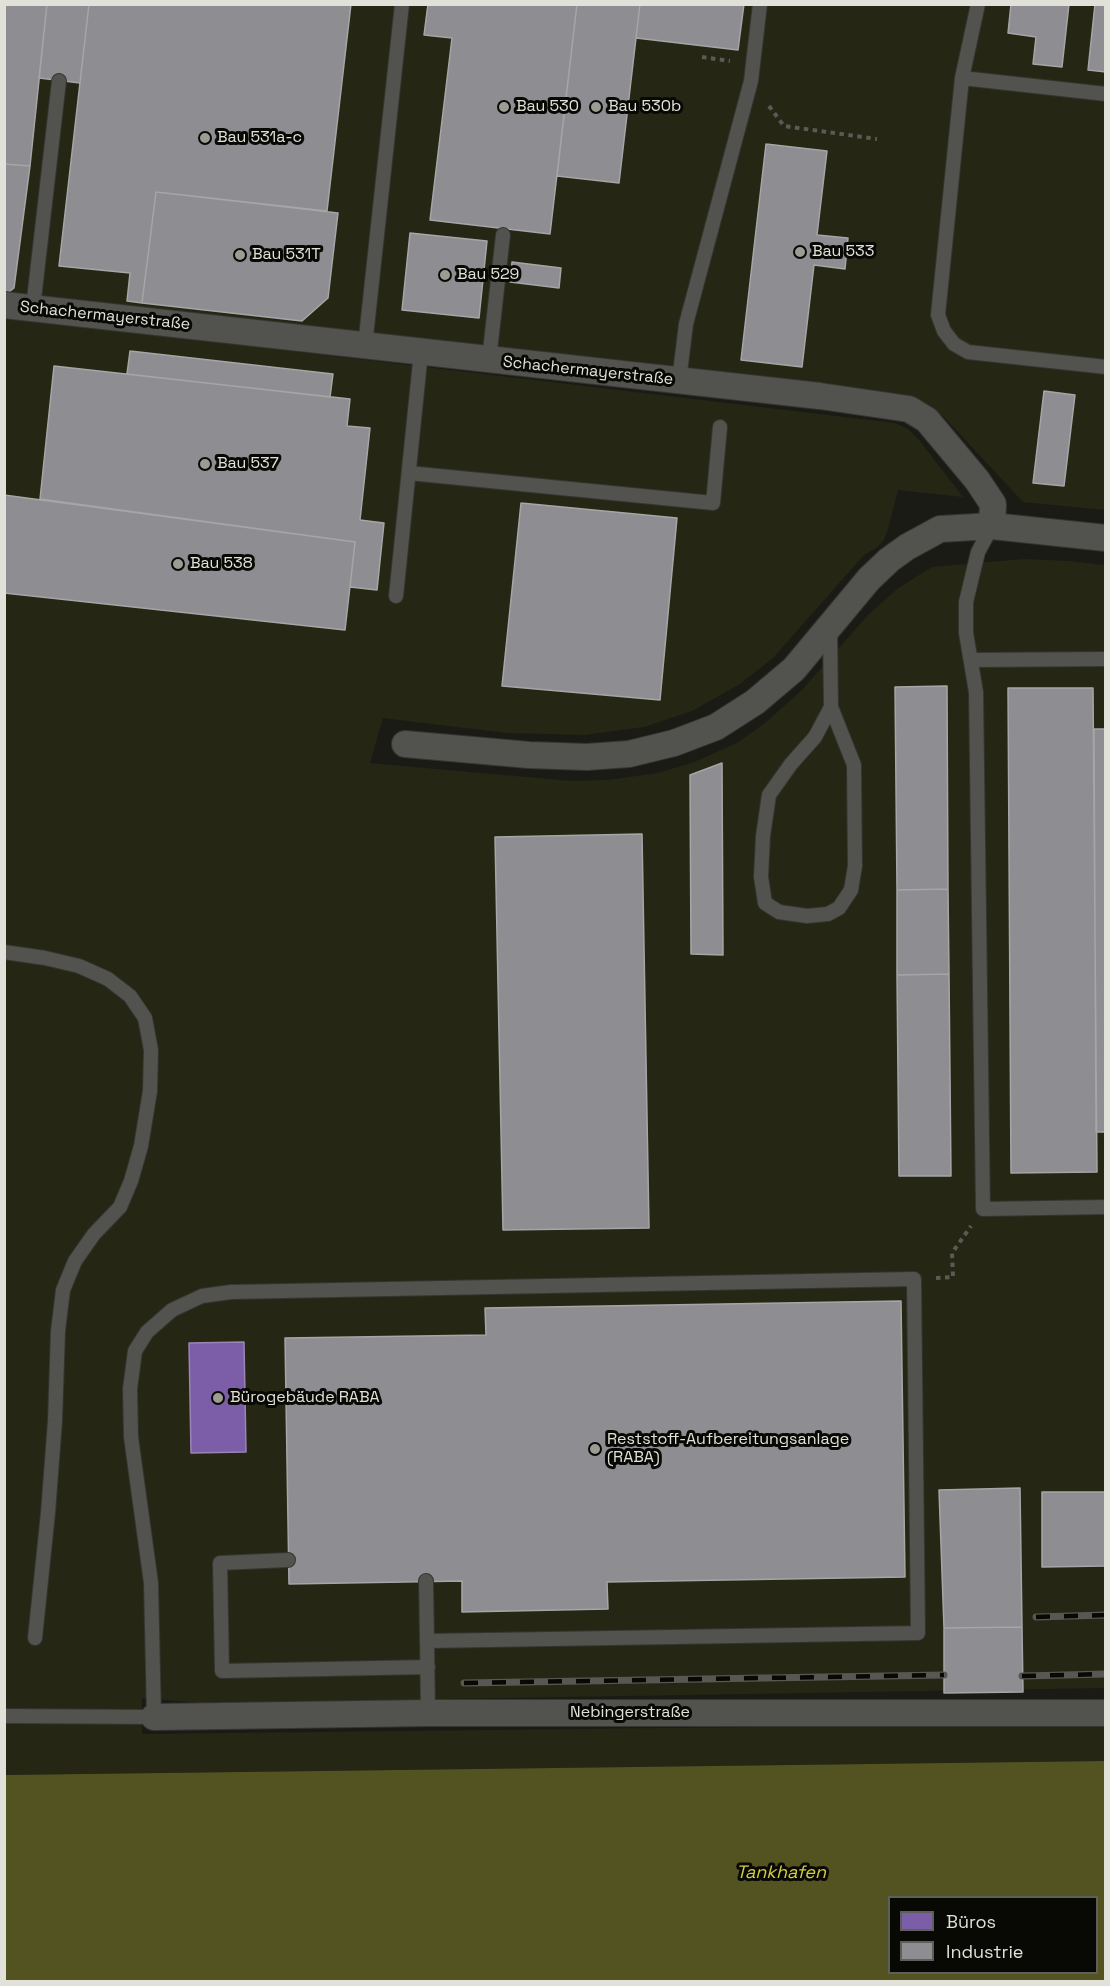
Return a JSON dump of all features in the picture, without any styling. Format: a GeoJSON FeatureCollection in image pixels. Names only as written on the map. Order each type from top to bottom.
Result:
{"type":"FeatureCollection","features":[{"type":"Feature","properties":{"kind":"street","name":"Schachermayerstraße"},"geometry":{"type":"LineString","coordinates":[[4,304],[820,396],[909,409],[927,420],[977,480],[993,504],[992,526]]}},
{"type":"Feature","properties":{"kind":"street"},"geometry":{"type":"LineString","coordinates":[[405,744],[529,755],[587,757],[629,754],[674,742],[716,727],[755,702],[794,669],[869,579],[889,560],[907,547],[940,530],[992,526],[1106,538]]}},
{"type":"Feature","properties":{"kind":"street","name":"Nebingerstraße"},"geometry":{"type":"LineString","coordinates":[[154,1717],[428,1713],[1106,1713]]}},
{"type":"Feature","properties":{"kind":"lane"},"geometry":{"type":"LineString","coordinates":[[365,346],[402,4]]}},
{"type":"Feature","properties":{"kind":"lane"},"geometry":{"type":"LineString","coordinates":[[679,381],[686,324],[751,81],[760,4]]}},
{"type":"Feature","properties":{"kind":"lane"},"geometry":{"type":"LineString","coordinates":[[978,4],[962,78],[938,315],[944,331],[954,344],[968,352],[1106,367]]}},
{"type":"Feature","properties":{"kind":"lane"},"geometry":{"type":"LineString","coordinates":[[962,78],[1106,94]]}},
{"type":"Feature","properties":{"kind":"lane"},"geometry":{"type":"LineString","coordinates":[[33,308],[59,81]]}},
{"type":"Feature","properties":{"kind":"lane"},"geometry":{"type":"LineString","coordinates":[[489,360],[503,235]]}},
{"type":"Feature","properties":{"kind":"lane"},"geometry":{"type":"LineString","coordinates":[[396,596],[421,352]]}},
{"type":"Feature","properties":{"kind":"lane"},"geometry":{"type":"LineString","coordinates":[[409,473],[713,503],[720,427]]}},
{"type":"Feature","properties":{"kind":"lane"},"geometry":{"type":"LineString","coordinates":[[992,526],[978,552],[967,596],[966,633],[976,692],[983,1209],[1106,1207]]}},
{"type":"Feature","properties":{"kind":"lane"},"geometry":{"type":"LineString","coordinates":[[830,627],[831,707],[854,765],[855,866],[850,890],[838,908],[828,914],[807,916],[779,912],[765,903],[761,877],[763,836],[769,795],[790,764],[815,737],[831,707]]}},
{"type":"Feature","properties":{"kind":"lane"},"geometry":{"type":"LineString","coordinates":[[972,660],[1106,659]]}},
{"type":"Feature","properties":{"kind":"lane"},"geometry":{"type":"LineString","coordinates":[[4,952],[79,966],[108,979],[129,996],[145,1018],[151,1050],[150,1091],[141,1146],[131,1181],[120,1208],[94,1234],[75,1261],[63,1290],[58,1330],[55,1421],[48,1513],[34,1638]]}},
{"type":"Feature","properties":{"kind":"lane"},"geometry":{"type":"LineString","coordinates":[[4,1716],[154,1717],[151,1583],[131,1437],[130,1389],[135,1352],[147,1332],[172,1310],[202,1296],[231,1292],[914,1279],[918,1633],[427,1641]]}},
{"type":"Feature","properties":{"kind":"lane"},"geometry":{"type":"LineString","coordinates":[[288,1560],[220,1563],[222,1671],[428,1667]]}},
{"type":"Feature","properties":{"kind":"lane"},"geometry":{"type":"LineString","coordinates":[[426,1581],[428,1713]]}},
{"type":"Feature","properties":{"kind":"path"},"geometry":{"type":"LineString","coordinates":[[702,57],[738,62],[784,126],[877,139]]}},
{"type":"Feature","properties":{"kind":"path"},"geometry":{"type":"LineString","coordinates":[[914,1279],[953,1277],[952,1252],[983,1209]]}},
{"type":"Feature","properties":{"kind":"shaded area"},"geometry":{"type":"Polygon","coordinates":[[[5,5],[1105,5],[1105,510],[1023,502],[943,416],[907,398],[782,378],[323,331],[5,294],[5,5]]]}},
{"type":"Feature","properties":{"kind":"shaded area"},"geometry":{"type":"Polygon","coordinates":[[[5,317],[895,423],[908,429],[919,440],[963,497],[898,490],[883,541],[864,555],[773,658],[740,684],[692,711],[644,727],[584,735],[506,733],[383,718],[370,763],[571,781],[608,780],[658,773],[694,762],[737,743],[765,723],[801,691],[868,615],[897,589],[932,567],[1024,559],[1105,565],[1105,1688],[202,1703],[142,1698],[142,1734],[1105,1723],[1105,1761],[5,1775],[5,317]]]}},
{"type":"Feature","properties":{"kind":"water","name":"Tankhafen"},"geometry":{"type":"Polygon","coordinates":[[[1105,1761],[1105,1981],[5,1981],[5,1775],[1105,1761]]]}},
{"type":"Feature","properties":{"kind":"building: Büros","name":"Bürogebäude RABA"},"geometry":{"type":"Polygon","coordinates":[[[244,1342],[246,1452],[191,1453],[189,1343],[244,1342]]]}},
{"type":"Feature","properties":{"kind":"building: Industrie"},"geometry":{"type":"Polygon","coordinates":[[[4,4],[47,4],[30,166],[4,164],[4,4]]]}},
{"type":"Feature","properties":{"kind":"building: Industrie"},"geometry":{"type":"Polygon","coordinates":[[[47,4],[89,4],[80,83],[39,78],[47,4]]]}},
{"type":"Feature","properties":{"kind":"building: Industrie","name":"Bau 531a-c"},"geometry":{"type":"Polygon","coordinates":[[[89,4],[351,4],[327,211],[156,192],[142,303],[127,301],[130,273],[59,266],[89,4]]]}},
{"type":"Feature","properties":{"kind":"building: Industrie","name":"Bau 530"},"geometry":{"type":"Polygon","coordinates":[[[428,4],[577,4],[550,234],[430,220],[452,38],[424,35],[428,4]]]}},
{"type":"Feature","properties":{"kind":"building: Industrie","name":"Bau 530b"},"geometry":{"type":"Polygon","coordinates":[[[577,4],[640,4],[619,183],[557,176],[577,4]]]}},
{"type":"Feature","properties":{"kind":"building: Industrie"},"geometry":{"type":"Polygon","coordinates":[[[640,4],[744,4],[738,50],[636,38],[640,4]]]}},
{"type":"Feature","properties":{"kind":"building: Industrie"},"geometry":{"type":"Polygon","coordinates":[[[1011,4],[1069,4],[1062,67],[1033,64],[1036,37],[1008,33],[1011,4]]]}},
{"type":"Feature","properties":{"kind":"building: Industrie"},"geometry":{"type":"Polygon","coordinates":[[[1095,4],[1106,4],[1106,72],[1088,70],[1095,4]]]}},
{"type":"Feature","properties":{"kind":"building: Industrie","name":"Bau 533"},"geometry":{"type":"Polygon","coordinates":[[[766,144],[827,151],[817,235],[848,238],[845,269],[814,265],[802,367],[741,360],[766,144]]]}},
{"type":"Feature","properties":{"kind":"building: Industrie"},"geometry":{"type":"Polygon","coordinates":[[[4,164],[30,166],[14,288],[5,295],[4,164]]]}},
{"type":"Feature","properties":{"kind":"building: Industrie","name":"Bau 531T"},"geometry":{"type":"Polygon","coordinates":[[[156,192],[338,213],[328,298],[302,321],[142,303],[156,192]]]}},
{"type":"Feature","properties":{"kind":"building: Industrie","name":"Bau 529"},"geometry":{"type":"Polygon","coordinates":[[[410,233],[487,241],[479,318],[402,310],[410,233]]]}},
{"type":"Feature","properties":{"kind":"building: Industrie"},"geometry":{"type":"Polygon","coordinates":[[[512,262],[561,268],[559,288],[510,282],[512,262]]]}},
{"type":"Feature","properties":{"kind":"building: Industrie"},"geometry":{"type":"Polygon","coordinates":[[[130,351],[333,374],[330,397],[127,374],[130,351]]]}},
{"type":"Feature","properties":{"kind":"building: Industrie","name":"Bau 537"},"geometry":{"type":"Polygon","coordinates":[[[54,366],[350,399],[347,426],[370,428],[360,520],[384,523],[377,590],[350,587],[355,542],[40,499],[54,366]]]}},
{"type":"Feature","properties":{"kind":"building: Industrie"},"geometry":{"type":"Polygon","coordinates":[[[1044,391],[1075,395],[1064,486],[1033,483],[1044,391]]]}},
{"type":"Feature","properties":{"kind":"building: Industrie","name":"Bau 538"},"geometry":{"type":"Polygon","coordinates":[[[4,495],[355,542],[345,630],[4,593],[4,495]]]}},
{"type":"Feature","properties":{"kind":"building: Industrie"},"geometry":{"type":"Polygon","coordinates":[[[521,503],[677,518],[660,700],[502,686],[521,503]]]}},
{"type":"Feature","properties":{"kind":"building: Industrie"},"geometry":{"type":"Polygon","coordinates":[[[947,686],[948,889],[897,890],[895,687],[947,686]]]}},
{"type":"Feature","properties":{"kind":"building: Industrie"},"geometry":{"type":"Polygon","coordinates":[[[1008,688],[1093,688],[1097,1172],[1011,1173],[1008,688]]]}},
{"type":"Feature","properties":{"kind":"building: Industrie"},"geometry":{"type":"Polygon","coordinates":[[[1094,729],[1106,729],[1106,1132],[1096,1132],[1094,729]]]}},
{"type":"Feature","properties":{"kind":"building: Industrie"},"geometry":{"type":"Polygon","coordinates":[[[722,763],[723,955],[691,954],[690,775],[722,763]]]}},
{"type":"Feature","properties":{"kind":"building: Industrie"},"geometry":{"type":"Polygon","coordinates":[[[642,834],[649,1228],[503,1230],[495,837],[642,834]]]}},
{"type":"Feature","properties":{"kind":"building: Industrie"},"geometry":{"type":"Polygon","coordinates":[[[948,889],[949,974],[897,975],[897,890],[948,889]]]}},
{"type":"Feature","properties":{"kind":"building: Industrie"},"geometry":{"type":"Polygon","coordinates":[[[949,974],[951,1176],[899,1176],[897,975],[949,974]]]}},
{"type":"Feature","properties":{"kind":"building: Industrie","name":"Reststoff-Aufbereitungsanlage (RABA)"},"geometry":{"type":"Polygon","coordinates":[[[901,1301],[905,1577],[607,1582],[608,1609],[462,1612],[462,1581],[289,1584],[285,1338],[486,1335],[485,1308],[901,1301]]]}},
{"type":"Feature","properties":{"kind":"building: Industrie"},"geometry":{"type":"Polygon","coordinates":[[[1020,1488],[1022,1627],[944,1628],[939,1490],[1020,1488]]]}},
{"type":"Feature","properties":{"kind":"building: Industrie"},"geometry":{"type":"Polygon","coordinates":[[[1042,1492],[1106,1492],[1106,1566],[1042,1567],[1042,1492]]]}},
{"type":"Feature","properties":{"kind":"building: Industrie"},"geometry":{"type":"Polygon","coordinates":[[[1022,1627],[1023,1692],[944,1693],[944,1628],[1022,1627]]]}},
{"type":"Feature","properties":{"kind":"railway"},"geometry":{"type":"LineString","coordinates":[[1036,1617],[1106,1615]]}},
{"type":"Feature","properties":{"kind":"railway"},"geometry":{"type":"LineString","coordinates":[[1022,1676],[1106,1674]]}},
{"type":"Feature","properties":{"kind":"railway"},"geometry":{"type":"LineString","coordinates":[[464,1683],[944,1675]]}},
{"type":"Feature","properties":{"kind":"place","name":"Bau 530"},"geometry":{"type":"Point","coordinates":[504,107]}},
{"type":"Feature","properties":{"kind":"place","name":"Bau 530b"},"geometry":{"type":"Point","coordinates":[596,107]}},
{"type":"Feature","properties":{"kind":"place","name":"Bau 531a-c"},"geometry":{"type":"Point","coordinates":[205,138]}},
{"type":"Feature","properties":{"kind":"place","name":"Bau 533"},"geometry":{"type":"Point","coordinates":[800,252]}},
{"type":"Feature","properties":{"kind":"place","name":"Bau 531T"},"geometry":{"type":"Point","coordinates":[240,255]}},
{"type":"Feature","properties":{"kind":"place","name":"Bau 529"},"geometry":{"type":"Point","coordinates":[445,275]}},
{"type":"Feature","properties":{"kind":"place","name":"Bau 537"},"geometry":{"type":"Point","coordinates":[205,464]}},
{"type":"Feature","properties":{"kind":"place","name":"Bau 538"},"geometry":{"type":"Point","coordinates":[178,564]}},
{"type":"Feature","properties":{"kind":"place","name":"Bürogebäude RABA"},"geometry":{"type":"Point","coordinates":[218,1398]}},
{"type":"Feature","properties":{"kind":"place","name":"Reststoff-Aufbereitungsanlage (RABA)"},"geometry":{"type":"Point","coordinates":[595,1449]}}]}
